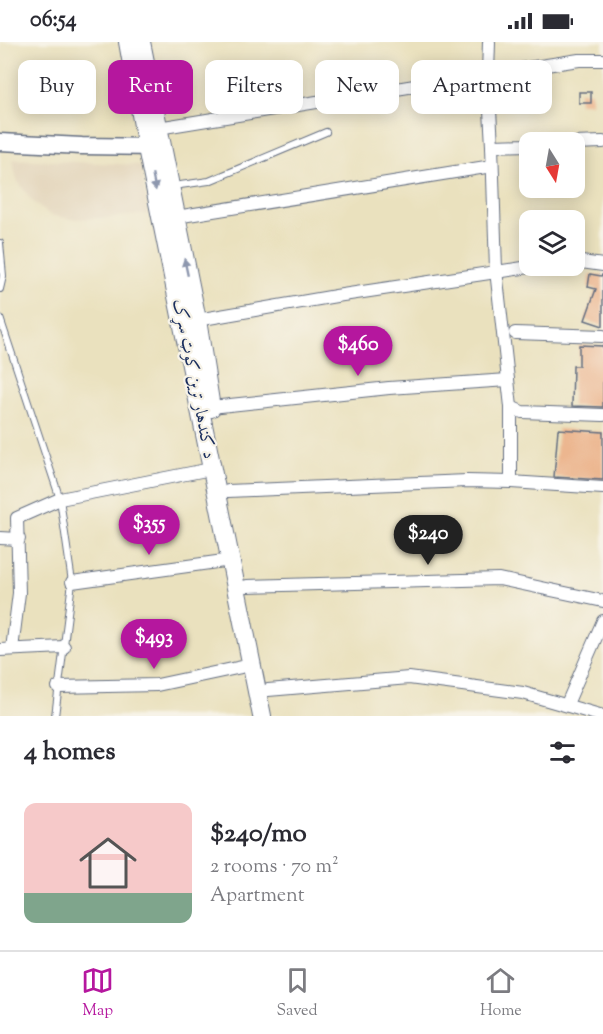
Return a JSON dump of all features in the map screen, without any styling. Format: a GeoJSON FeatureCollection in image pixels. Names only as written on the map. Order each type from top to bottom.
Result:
{"type":"FeatureCollection","features":[{"type":"Feature","properties":{"kind":"main road","name":"د کندهار ترين کوټ سړک"},"geometry":{"type":"LineString","coordinates":[[128,42],[170,186],[197,320],[211,407],[268,690],[268,716]]}},
{"type":"Feature","properties":{"kind":"main road","name":"د کندهار ترين کوټ سړک"},"geometry":{"type":"LineString","coordinates":[[141,42],[211,469],[251,665],[268,716]]}},
{"type":"Feature","properties":{"kind":"main road"},"geometry":{"type":"LineString","coordinates":[[0,142],[156,141]]}},
{"type":"Feature","properties":{"kind":"street"},"geometry":{"type":"LineString","coordinates":[[488,60],[489,42]]}},
{"type":"Feature","properties":{"kind":"street"},"geometry":{"type":"LineString","coordinates":[[552,64],[579,60],[603,60]]}},
{"type":"Feature","properties":{"kind":"street"},"geometry":{"type":"LineString","coordinates":[[156,141],[411,90]]}},
{"type":"Feature","properties":{"kind":"street"},"geometry":{"type":"LineString","coordinates":[[490,114],[496,270],[511,407],[511,482]]}},
{"type":"Feature","properties":{"kind":"street"},"geometry":{"type":"LineString","coordinates":[[585,143],[603,142]]}},
{"type":"Feature","properties":{"kind":"street"},"geometry":{"type":"LineString","coordinates":[[492,146],[519,145]]}},
{"type":"Feature","properties":{"kind":"street"},"geometry":{"type":"LineString","coordinates":[[176,217],[492,166]]}},
{"type":"Feature","properties":{"kind":"street"},"geometry":{"type":"LineString","coordinates":[[585,263],[603,265]]}},
{"type":"Feature","properties":{"kind":"street"},"geometry":{"type":"LineString","coordinates":[[197,320],[519,268]]}},
{"type":"Feature","properties":{"kind":"street"},"geometry":{"type":"LineString","coordinates":[[515,333],[603,336]]}},
{"type":"Feature","properties":{"kind":"street"},"geometry":{"type":"LineString","coordinates":[[211,407],[389,388],[508,380]]}},
{"type":"Feature","properties":{"kind":"street"},"geometry":{"type":"LineString","coordinates":[[511,407],[522,412],[603,415]]}},
{"type":"Feature","properties":{"kind":"street"},"geometry":{"type":"LineString","coordinates":[[64,647],[6,650],[19,592],[17,518],[60,500],[211,469]]}},
{"type":"Feature","properties":{"kind":"street"},"geometry":{"type":"LineString","coordinates":[[228,491],[467,481],[603,488]]}},
{"type":"Feature","properties":{"kind":"street"},"geometry":{"type":"LineString","coordinates":[[0,538],[18,539]]}},
{"type":"Feature","properties":{"kind":"street"},"geometry":{"type":"LineString","coordinates":[[72,582],[231,560]]}},
{"type":"Feature","properties":{"kind":"street"},"geometry":{"type":"LineString","coordinates":[[247,586],[499,579],[603,601]]}},
{"type":"Feature","properties":{"kind":"street"},"geometry":{"type":"LineString","coordinates":[[567,704],[603,621]]}},
{"type":"Feature","properties":{"kind":"street"},"geometry":{"type":"LineString","coordinates":[[58,687],[157,685],[251,665]]}},
{"type":"Feature","properties":{"kind":"street"},"geometry":{"type":"LineString","coordinates":[[268,690],[409,678],[522,693],[603,716]]}},
{"type":"Feature","properties":{"kind":"lane"},"geometry":{"type":"LineString","coordinates":[[170,186],[209,182],[326,132]]}},
{"type":"Feature","properties":{"kind":"lane"},"geometry":{"type":"LineString","coordinates":[[0,243],[3,276],[0,289]]}},
{"type":"Feature","properties":{"kind":"lane"},"geometry":{"type":"LineString","coordinates":[[0,318],[60,500],[72,582],[56,716]]}},
{"type":"Feature","properties":{"kind":"shaded area"},"geometry":{"type":"Polygon","coordinates":[[[12,159],[141,165],[148,214],[70,219],[50,215],[32,201],[17,180],[12,159]]]}},
{"type":"Feature","properties":{"kind":"building"},"geometry":{"type":"Polygon","coordinates":[[[579,92],[591,92],[591,103],[579,103],[579,92]]]}},
{"type":"Feature","properties":{"kind":"building"},"geometry":{"type":"Polygon","coordinates":[[[590,274],[601,276],[603,274],[603,326],[585,320],[596,289],[588,287],[590,274]]]}},
{"type":"Feature","properties":{"kind":"building"},"geometry":{"type":"Polygon","coordinates":[[[579,345],[603,346],[603,407],[572,406],[573,366],[579,366],[579,345]]]}},
{"type":"Feature","properties":{"kind":"building"},"geometry":{"type":"Polygon","coordinates":[[[558,429],[603,432],[603,480],[554,477],[558,429]]]}}]}
